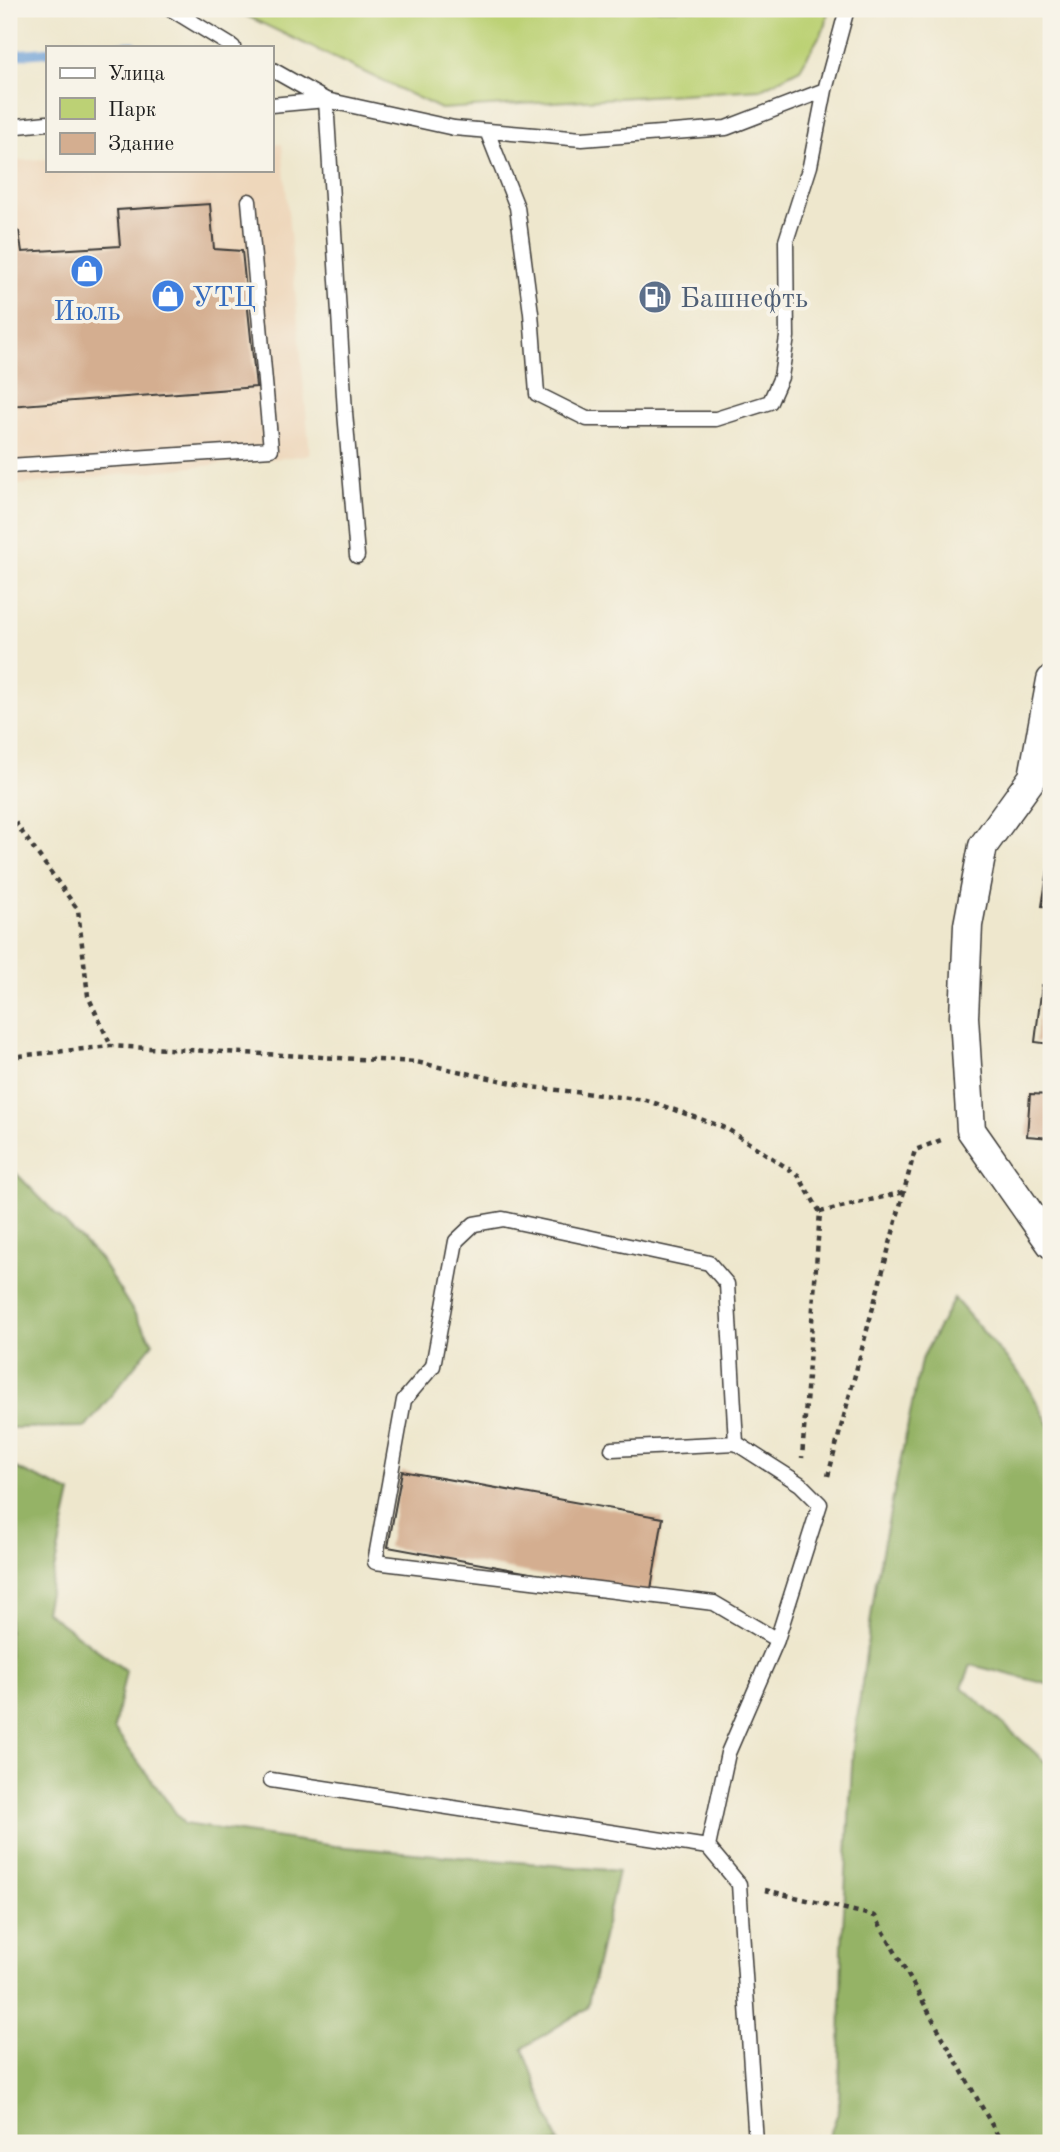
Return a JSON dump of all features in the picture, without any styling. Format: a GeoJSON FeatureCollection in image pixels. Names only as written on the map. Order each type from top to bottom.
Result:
{"type":"FeatureCollection","features":[{"type":"Feature","properties":{"kind":"street"},"geometry":{"type":"LineString","coordinates":[[1051,680],[1032,776],[983,846],[968,925],[964,1017],[971,1130],[1051,1244]]}},
{"type":"Feature","properties":{"kind":"lane"},"geometry":{"type":"LineString","coordinates":[[171,9],[231,46]]}},
{"type":"Feature","properties":{"kind":"lane"},"geometry":{"type":"LineString","coordinates":[[487,131],[517,207],[531,313],[537,394],[587,419],[716,419],[770,402],[781,377],[788,337],[786,241],[810,166],[825,90],[847,9]]}},
{"type":"Feature","properties":{"kind":"lane"},"geometry":{"type":"LineString","coordinates":[[273,70],[326,100],[454,128],[582,139],[726,128],[825,90]]}},
{"type":"Feature","properties":{"kind":"lane"},"geometry":{"type":"LineString","coordinates":[[273,105],[326,100]]}},
{"type":"Feature","properties":{"kind":"lane"},"geometry":{"type":"LineString","coordinates":[[326,100],[345,412],[357,556]]}},
{"type":"Feature","properties":{"kind":"lane"},"geometry":{"type":"LineString","coordinates":[[9,127],[46,124]]}},
{"type":"Feature","properties":{"kind":"lane"},"geometry":{"type":"LineString","coordinates":[[9,466],[271,449],[249,201]]}},
{"type":"Feature","properties":{"kind":"lane"},"geometry":{"type":"LineString","coordinates":[[736,1443],[727,1284],[709,1263],[503,1219],[474,1224],[456,1241],[433,1366],[404,1400],[375,1562],[714,1603],[777,1640]]}},
{"type":"Feature","properties":{"kind":"lane"},"geometry":{"type":"LineString","coordinates":[[612,1449],[736,1443],[800,1484],[820,1504],[777,1640],[728,1753],[708,1847]]}},
{"type":"Feature","properties":{"kind":"lane"},"geometry":{"type":"LineString","coordinates":[[271,1780],[708,1847],[739,1884],[756,2143]]}},
{"type":"Feature","properties":{"kind":"path"},"geometry":{"type":"LineString","coordinates":[[9,814],[78,910],[88,996],[111,1046]]}},
{"type":"Feature","properties":{"kind":"path"},"geometry":{"type":"LineString","coordinates":[[9,1057],[111,1046],[416,1062],[531,1087],[646,1100],[726,1128],[798,1175],[820,1212],[800,1484]]}},
{"type":"Feature","properties":{"kind":"path"},"geometry":{"type":"LineString","coordinates":[[820,1504],[915,1150],[971,1130]]}},
{"type":"Feature","properties":{"kind":"path"},"geometry":{"type":"LineString","coordinates":[[820,1212],[904,1192]]}},
{"type":"Feature","properties":{"kind":"path"},"geometry":{"type":"LineString","coordinates":[[739,1884],[875,1916],[1002,2143]]}},
{"type":"Feature","properties":{"kind":"shaded area"},"geometry":{"type":"Polygon","coordinates":[[[273,144],[282,144],[310,455],[9,486],[9,161],[46,159],[46,172],[273,172],[273,144]]]}},
{"type":"Feature","properties":{"kind":"green space"},"geometry":{"type":"Polygon","coordinates":[[[232,9],[828,9],[826,25],[800,69],[761,89],[441,109],[232,9]]]}},
{"type":"Feature","properties":{"kind":"green space"},"geometry":{"type":"Polygon","coordinates":[[[9,1166],[100,1259],[153,1343],[86,1427],[9,1428],[9,1166]]]}},
{"type":"Feature","properties":{"kind":"green space"},"geometry":{"type":"Polygon","coordinates":[[[954,1298],[1024,1379],[1051,1428],[1051,1685],[971,1665],[962,1687],[1051,1767],[1051,2143],[827,2143],[839,2109],[842,1947],[853,1748],[876,1581],[921,1360],[954,1298]]]}},
{"type":"Feature","properties":{"kind":"green space"},"geometry":{"type":"Polygon","coordinates":[[[9,1465],[71,1493],[45,1611],[126,1671],[114,1729],[184,1824],[335,1846],[618,1871],[587,2008],[523,2048],[559,2143],[9,2143],[9,1465]]]}},
{"type":"Feature","properties":{"kind":"building"},"geometry":{"type":"Polygon","coordinates":[[[210,204],[214,249],[242,251],[256,387],[9,406],[9,227],[19,232],[22,252],[120,246],[117,210],[210,204]]]}},
{"type":"Feature","properties":{"kind":"building"},"geometry":{"type":"Polygon","coordinates":[[[1048,869],[1051,870],[1051,907],[1042,906],[1048,869]]]}},
{"type":"Feature","properties":{"kind":"building"},"geometry":{"type":"Polygon","coordinates":[[[1042,985],[1051,986],[1051,1044],[1035,1042],[1042,985]]]}},
{"type":"Feature","properties":{"kind":"building"},"geometry":{"type":"Polygon","coordinates":[[[1030,1094],[1051,1095],[1051,1138],[1027,1136],[1030,1094]]]}},
{"type":"Feature","properties":{"kind":"building"},"geometry":{"type":"Polygon","coordinates":[[[402,1471],[663,1518],[650,1595],[388,1547],[402,1471]]]}},
{"type":"Feature","properties":{"kind":"waterway"},"geometry":{"type":"LineString","coordinates":[[9,55],[46,52]]}},
{"type":"Feature","properties":{"kind":"place","name":"Июль"},"geometry":{"type":"Point","coordinates":[87,271]}},
{"type":"Feature","properties":{"kind":"place","name":"УТЦ"},"geometry":{"type":"Point","coordinates":[168,296]}},
{"type":"Feature","properties":{"kind":"place","name":"Башнефть"},"geometry":{"type":"Point","coordinates":[655,297]}}]}
